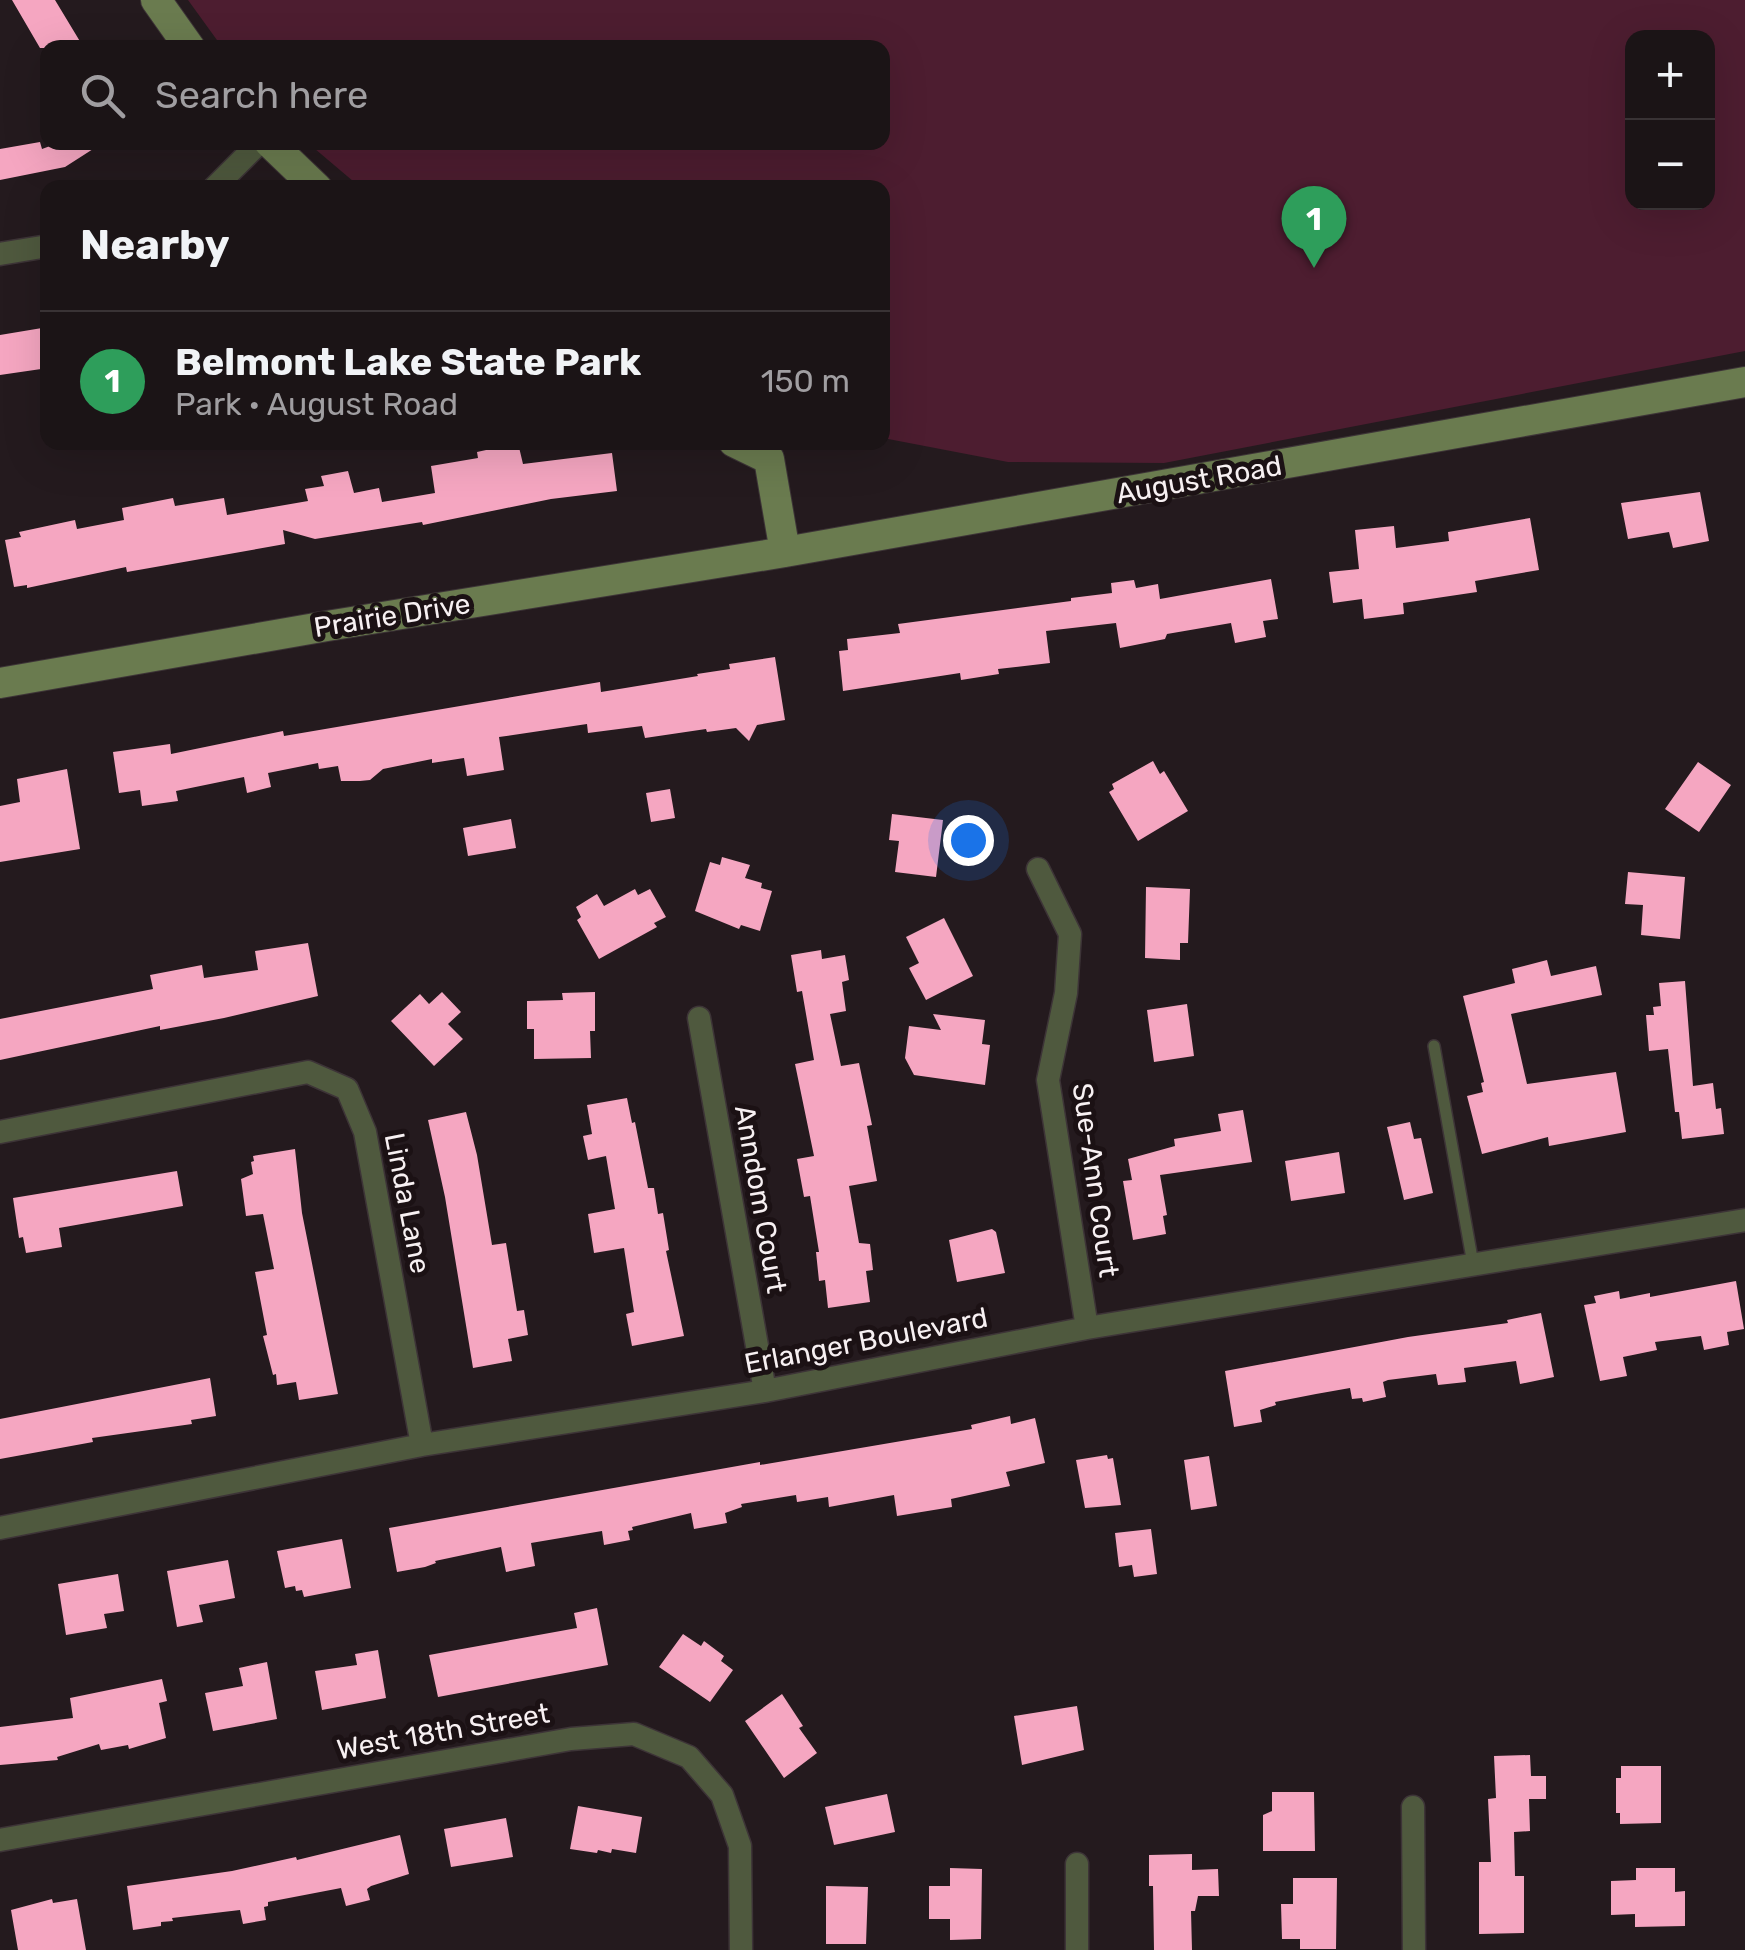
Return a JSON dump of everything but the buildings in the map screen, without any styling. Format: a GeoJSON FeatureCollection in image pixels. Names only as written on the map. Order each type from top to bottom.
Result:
{"type":"FeatureCollection","features":[{"type":"Feature","properties":{"kind":"street"},"geometry":{"type":"LineString","coordinates":[[156,0],[184,40]]}},
{"type":"Feature","properties":{"kind":"street"},"geometry":{"type":"LineString","coordinates":[[222,180],[252,150]]}},
{"type":"Feature","properties":{"kind":"street"},"geometry":{"type":"LineString","coordinates":[[277,150],[309,180]]}},
{"type":"Feature","properties":{"kind":"street"},"geometry":{"type":"LineString","coordinates":[[0,254],[40,247]]}},
{"type":"Feature","properties":{"kind":"street","name":"August Road"},"geometry":{"type":"LineString","coordinates":[[785,552],[1745,382]]}},
{"type":"Feature","properties":{"kind":"street"},"geometry":{"type":"LineString","coordinates":[[750,450],[769,459],[785,552]]}},
{"type":"Feature","properties":{"kind":"street","name":"Prairie Drive"},"geometry":{"type":"LineString","coordinates":[[0,682],[785,552]]}},
{"type":"Feature","properties":{"kind":"street","name":"Sue-Ann Court"},"geometry":{"type":"LineString","coordinates":[[1038,869],[1070,934],[1066,993],[1048,1080],[1087,1328]]}},
{"type":"Feature","properties":{"kind":"street","name":"Anndom Court"},"geometry":{"type":"LineString","coordinates":[[699,1018],[765,1390]]}},
{"type":"Feature","properties":{"kind":"street","name":"Linda Lane"},"geometry":{"type":"LineString","coordinates":[[0,1132],[308,1072],[346,1089],[366,1132],[422,1446]]}},
{"type":"Feature","properties":{"kind":"street","name":"Erlanger Boulevard"},"geometry":{"type":"LineString","coordinates":[[0,1528],[422,1446],[765,1390],[1087,1328],[1745,1220]]}},
{"type":"Feature","properties":{"kind":"street","name":"West 18th Street"},"geometry":{"type":"LineString","coordinates":[[0,1840],[571,1738],[634,1734],[689,1757],[722,1794],[740,1846],[741,1950]]}},
{"type":"Feature","properties":{"kind":"street"},"geometry":{"type":"LineString","coordinates":[[1413,1807],[1414,1950]]}},
{"type":"Feature","properties":{"kind":"street"},"geometry":{"type":"LineString","coordinates":[[1076,1864],[1077,1950]]}},
{"type":"Feature","properties":{"kind":"lane"},"geometry":{"type":"LineString","coordinates":[[1434,1046],[1473,1264]]}},
{"type":"Feature","properties":{"kind":"shaded area"},"geometry":{"type":"Polygon","coordinates":[[[188,0],[1745,0],[1745,351],[1164,463],[1008,462],[890,439],[890,180],[352,180],[316,150],[890,150],[890,40],[217,40],[188,0]]]}},
{"type":"Feature","properties":{"kind":"place","name":"Belmont Lake State Park"},"geometry":{"type":"Point","coordinates":[1314,268]}}]}
